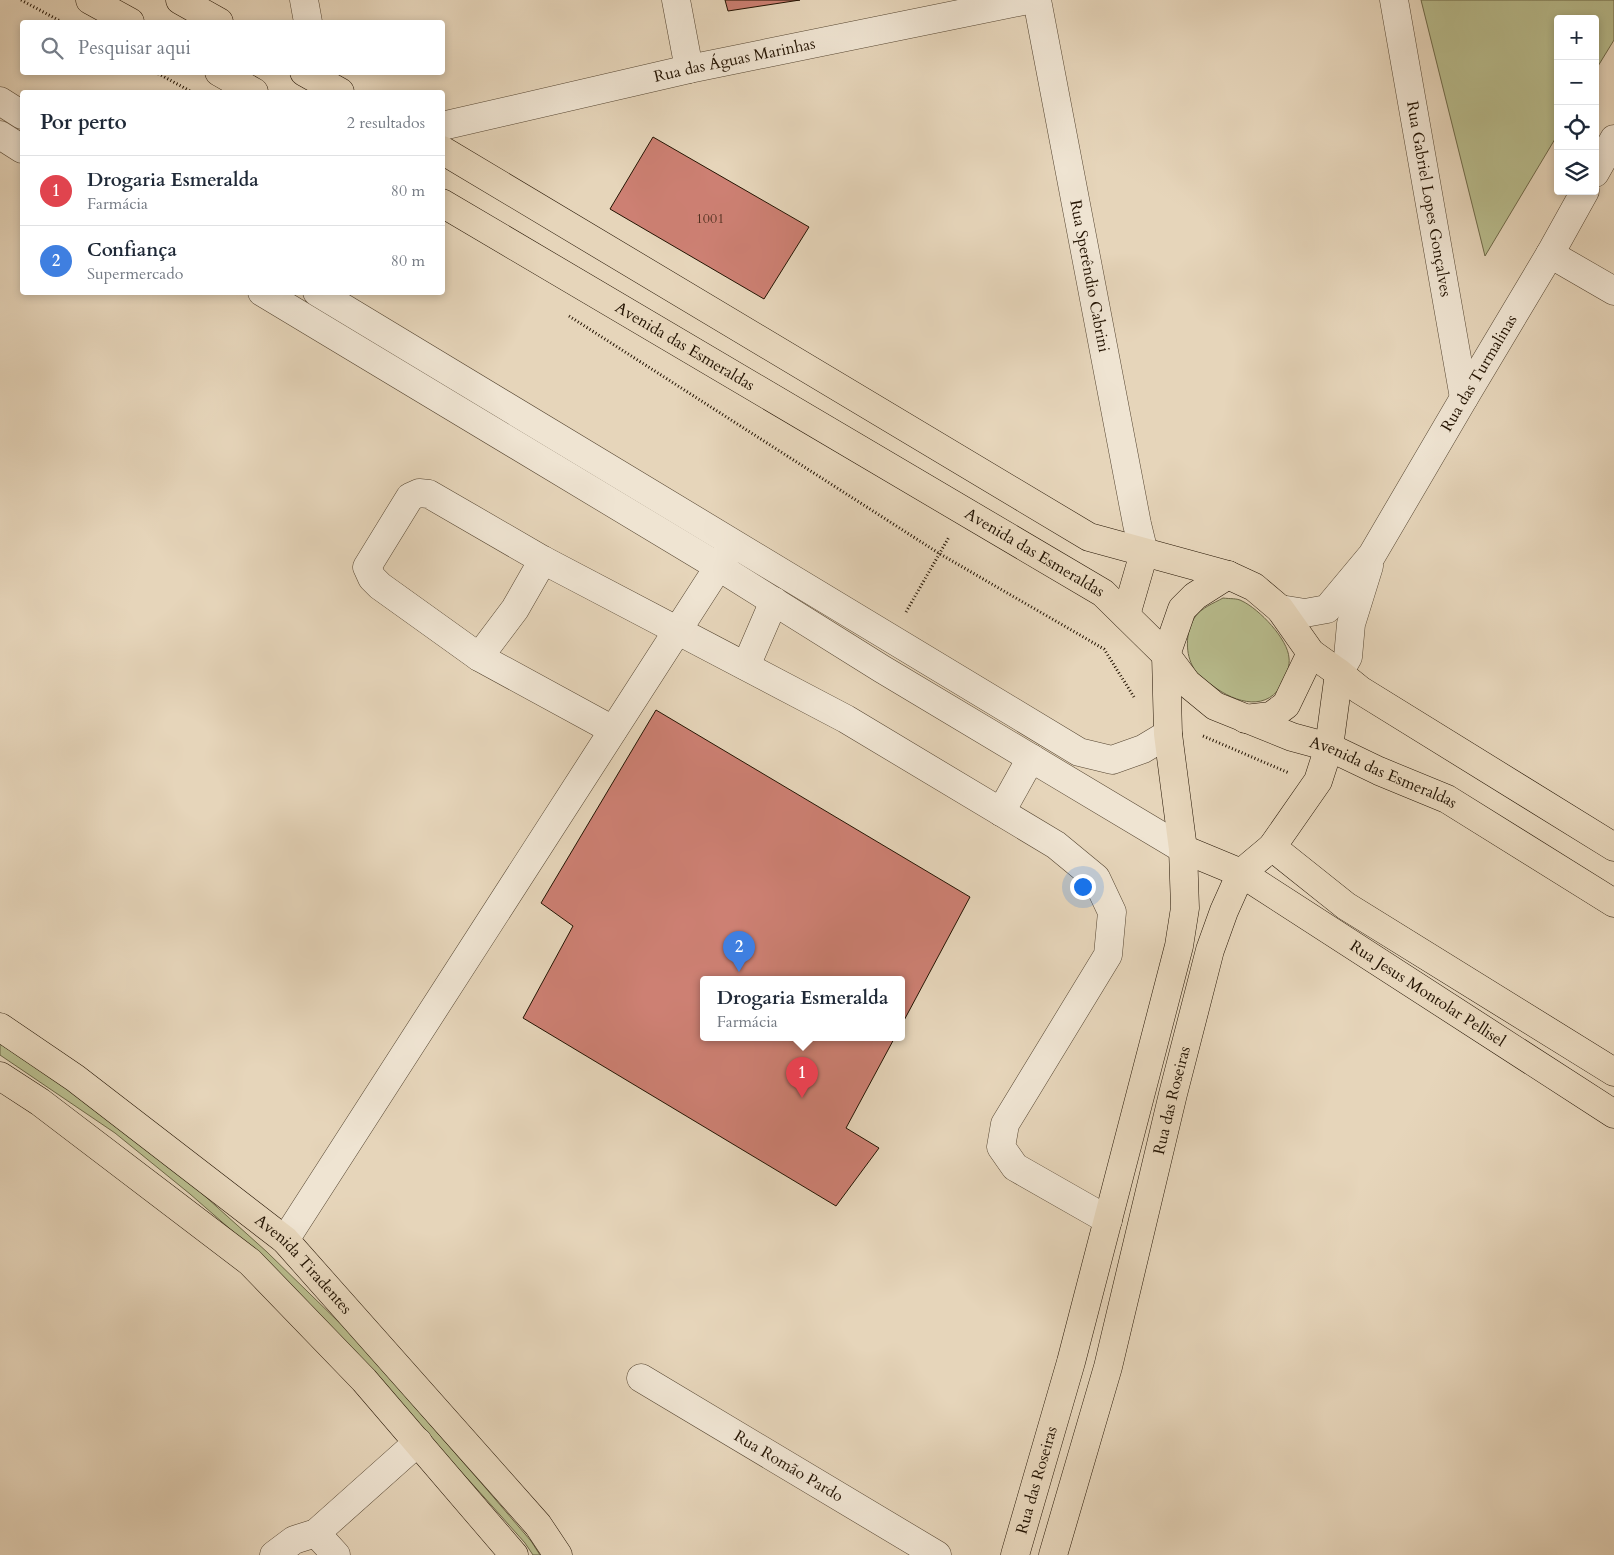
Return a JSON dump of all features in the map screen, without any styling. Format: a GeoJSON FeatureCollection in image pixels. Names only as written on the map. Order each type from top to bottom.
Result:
{"type":"FeatureCollection","features":[{"type":"Feature","properties":{"kind":"main road"},"geometry":{"type":"LineString","coordinates":[[90,0],[126,20]]}},
{"type":"Feature","properties":{"kind":"main road"},"geometry":{"type":"LineString","coordinates":[[180,0],[215,20]]}},
{"type":"Feature","properties":{"kind":"main road"},"geometry":{"type":"LineString","coordinates":[[224,75],[250,90]]}},
{"type":"Feature","properties":{"kind":"main road"},"geometry":{"type":"LineString","coordinates":[[445,152],[1089,536],[1144,553],[1228,575],[1254,587],[1280,609],[1311,653],[1360,690],[1614,847]]}},
{"type":"Feature","properties":{"kind":"main road","name":"Avenida das Esmeraldas"},"geometry":{"type":"LineString","coordinates":[[445,205],[1103,593],[1166,655],[1187,683],[1215,706],[1299,740],[1329,747],[1379,771],[1447,799],[1614,903]]}},
{"type":"Feature","properties":{"kind":"main road"},"geometry":{"type":"LineString","coordinates":[[1126,615],[1144,553]]}},
{"type":"Feature","properties":{"kind":"main road"},"geometry":{"type":"LineString","coordinates":[[1166,655],[1182,609],[1194,596],[1228,575]]}},
{"type":"Feature","properties":{"kind":"main road"},"geometry":{"type":"LineString","coordinates":[[1245,719],[1271,716],[1286,705],[1311,653]]}},
{"type":"Feature","properties":{"kind":"main road","name":"Rua das Roseiras"},"geometry":{"type":"LineString","coordinates":[[1015,1555],[1071,1362],[1179,946],[1185,908],[1183,849],[1168,734],[1166,655]]}},
{"type":"Feature","properties":{"kind":"main road","name":"Rua das Roseiras"},"geometry":{"type":"LineString","coordinates":[[1053,1555],[1108,1367],[1173,1094],[1210,950],[1224,911],[1241,873],[1272,847],[1318,781],[1329,747],[1339,673]]}},
{"type":"Feature","properties":{"kind":"main road","name":"Rua Jesus Montolar Pellisel"},"geometry":{"type":"LineString","coordinates":[[1272,847],[1346,906],[1614,1072]]}},
{"type":"Feature","properties":{"kind":"main road","name":"Rua Jesus Montolar Pellisel"},"geometry":{"type":"LineString","coordinates":[[1183,849],[1241,873],[1614,1114]]}},
{"type":"Feature","properties":{"kind":"main road","name":"Avenida Tiradentes"},"geometry":{"type":"LineString","coordinates":[[0,1027],[75,1078],[285,1240],[538,1525],[558,1555]]}},
{"type":"Feature","properties":{"kind":"main road","name":"Avenida Tiradentes"},"geometry":{"type":"LineString","coordinates":[[0,1076],[40,1102],[250,1262],[364,1380],[514,1555]]}},
{"type":"Feature","properties":{"kind":"main road"},"geometry":{"type":"LineString","coordinates":[[1144,1082],[1173,1094]]}},
{"type":"Feature","properties":{"kind":"main road"},"geometry":{"type":"LineString","coordinates":[[1071,1362],[1108,1367]]}},
{"type":"Feature","properties":{"kind":"street"},"geometry":{"type":"LineString","coordinates":[[304,0],[308,20]]}},
{"type":"Feature","properties":{"kind":"street"},"geometry":{"type":"LineString","coordinates":[[676,0],[689,69]]}},
{"type":"Feature","properties":{"kind":"street","name":"Rua das Águas Marinhas"},"geometry":{"type":"LineString","coordinates":[[445,125],[689,69],[1028,0]]}},
{"type":"Feature","properties":{"kind":"street","name":"Rua Sperêndio Cabrini"},"geometry":{"type":"LineString","coordinates":[[1037,0],[1144,553]]}},
{"type":"Feature","properties":{"kind":"street","name":"Rua Gabriel Lopes Gonçalves"},"geometry":{"type":"LineString","coordinates":[[1394,0],[1464,398]]}},
{"type":"Feature","properties":{"kind":"street"},"geometry":{"type":"LineString","coordinates":[[0,101],[20,114]]}},
{"type":"Feature","properties":{"kind":"street"},"geometry":{"type":"LineString","coordinates":[[0,135],[20,148]]}},
{"type":"Feature","properties":{"kind":"street"},"geometry":{"type":"LineString","coordinates":[[1599,166],[1614,140]]}},
{"type":"Feature","properties":{"kind":"street","name":"Rua das Turmalinas"},"geometry":{"type":"LineString","coordinates":[[1280,609],[1305,613],[1327,609],[1372,555],[1550,254],[1583,195]]}},
{"type":"Feature","properties":{"kind":"street"},"geometry":{"type":"LineString","coordinates":[[1550,254],[1614,291]]}},
{"type":"Feature","properties":{"kind":"street"},"geometry":{"type":"LineString","coordinates":[[267,295],[1183,849]]}},
{"type":"Feature","properties":{"kind":"street"},"geometry":{"type":"LineString","coordinates":[[322,295],[1079,752],[1112,760],[1143,749],[1168,734]]}},
{"type":"Feature","properties":{"kind":"street"},"geometry":{"type":"LineString","coordinates":[[613,730],[479,657],[380,586],[372,578],[368,567],[410,497],[419,492],[429,494],[543,560],[846,719],[1056,845],[1096,878],[1112,912],[1108,955],[1006,1124],[1001,1147],[1015,1167],[1108,1220]]}},
{"type":"Feature","properties":{"kind":"street"},"geometry":{"type":"LineString","coordinates":[[285,1240],[719,567],[732,543]]}},
{"type":"Feature","properties":{"kind":"street","name":"Rua das Turmalinas"},"geometry":{"type":"LineString","coordinates":[[1339,673],[1348,657],[1351,624],[1372,555]]}},
{"type":"Feature","properties":{"kind":"street"},"geometry":{"type":"LineString","coordinates":[[479,657],[514,609],[543,560]]}},
{"type":"Feature","properties":{"kind":"street"},"geometry":{"type":"LineString","coordinates":[[746,666],[774,601]]}},
{"type":"Feature","properties":{"kind":"street"},"geometry":{"type":"LineString","coordinates":[[1001,812],[1031,758]]}},
{"type":"Feature","properties":{"kind":"street","name":"Rua Romão Pardo"},"geometry":{"type":"LineString","coordinates":[[641,1378],[937,1555]]}},
{"type":"Feature","properties":{"kind":"street"},"geometry":{"type":"LineString","coordinates":[[274,1555],[294,1540],[316,1533],[418,1442]]}},
{"type":"Feature","properties":{"kind":"street"},"geometry":{"type":"LineString","coordinates":[[316,1533],[336,1555]]}},
{"type":"Feature","properties":{"kind":"path"},"geometry":{"type":"LineString","coordinates":[[21,0],[58,20]]}},
{"type":"Feature","properties":{"kind":"path"},"geometry":{"type":"LineString","coordinates":[[161,75],[188,90]]}},
{"type":"Feature","properties":{"kind":"path"},"geometry":{"type":"LineString","coordinates":[[567,314],[940,554],[1104,649],[1134,697]]}},
{"type":"Feature","properties":{"kind":"path"},"geometry":{"type":"LineString","coordinates":[[891,639],[964,511]]}},
{"type":"Feature","properties":{"kind":"path"},"geometry":{"type":"LineString","coordinates":[[1195,732],[1286,772],[1318,781]]}},
{"type":"Feature","properties":{"kind":"green space"},"geometry":{"type":"Polygon","coordinates":[[[1421,0],[1614,0],[1614,40],[1599,64],[1599,15],[1554,15],[1554,141],[1485,256],[1421,0]]]}},
{"type":"Feature","properties":{"kind":"green space"},"geometry":{"type":"Polygon","coordinates":[[[1223,598],[1238,599],[1249,605],[1272,625],[1284,642],[1289,658],[1288,670],[1285,679],[1277,691],[1269,698],[1251,702],[1232,697],[1204,680],[1192,665],[1188,653],[1188,634],[1192,622],[1201,611],[1223,598]]]}},
{"type":"Feature","properties":{"kind":"green space"},"geometry":{"type":"Polygon","coordinates":[[[0,1044],[122,1127],[197,1189],[267,1252],[350,1333],[531,1541],[540,1555],[533,1555],[525,1543],[476,1488],[261,1256],[190,1194],[115,1133],[0,1055],[0,1044]]]}},
{"type":"Feature","properties":{"kind":"building"},"geometry":{"type":"Polygon","coordinates":[[[725,0],[800,0],[728,11],[725,0]]]}},
{"type":"Feature","properties":{"kind":"building"},"geometry":{"type":"Polygon","coordinates":[[[653,137],[809,227],[764,299],[610,209],[653,137]]]}},
{"type":"Feature","properties":{"kind":"building"},"geometry":{"type":"Polygon","coordinates":[[[656,710],[970,897],[905,1019],[905,976],[700,976],[700,1041],[893,1041],[846,1128],[879,1148],[836,1206],[523,1018],[573,926],[541,903],[656,710]]]}},
{"type":"Feature","properties":{"kind":"place","name":"Confiança"},"geometry":{"type":"Point","coordinates":[739,972]}},
{"type":"Feature","properties":{"kind":"place","name":"Drogaria Esmeralda"},"geometry":{"type":"Point","coordinates":[802,1098]}}]}
